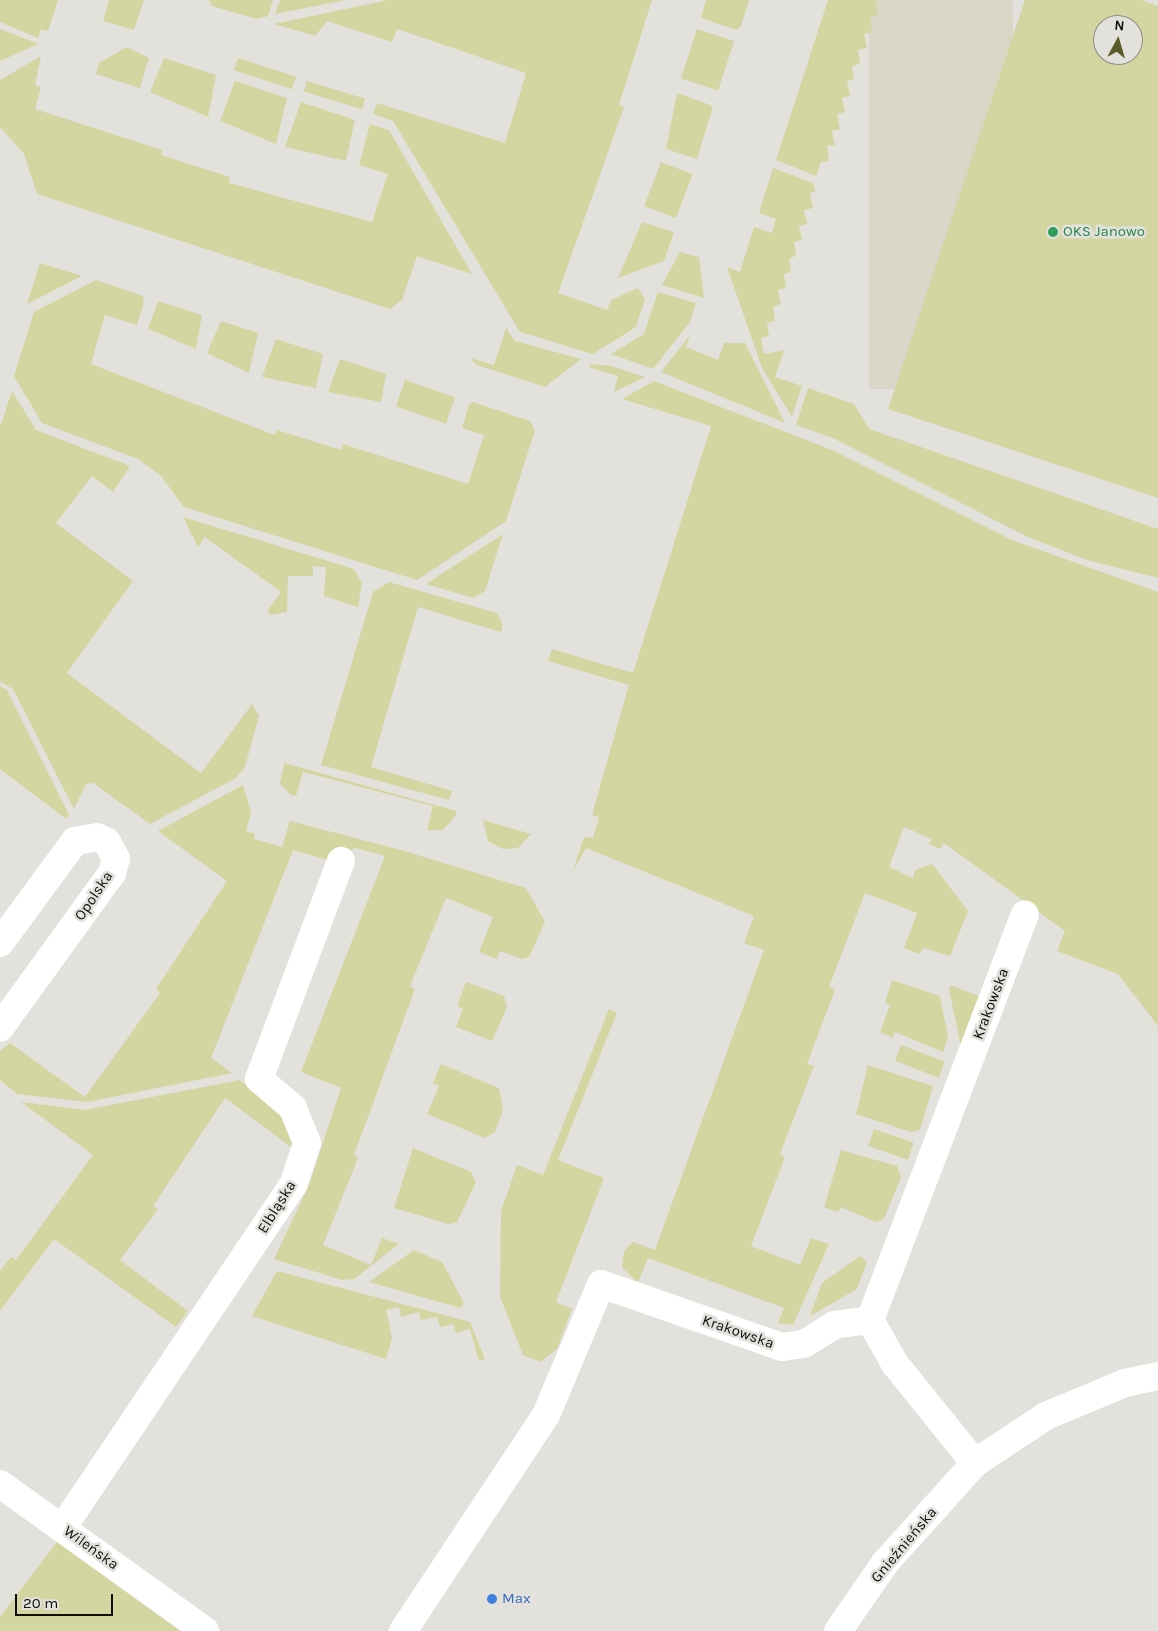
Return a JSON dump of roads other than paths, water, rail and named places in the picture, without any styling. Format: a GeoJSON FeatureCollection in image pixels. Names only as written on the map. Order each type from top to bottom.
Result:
{"type":"FeatureCollection","features":[{"type":"Feature","properties":{"kind":"street","name":"Opolska"},"geometry":{"type":"LineString","coordinates":[[0,943],[75,841],[97,837],[107,842],[116,859],[112,873],[0,1028]]}},
{"type":"Feature","properties":{"kind":"street","name":"Elbląska"},"geometry":{"type":"LineString","coordinates":[[63,1527],[294,1183],[307,1143],[293,1108],[260,1079],[341,860]]}},
{"type":"Feature","properties":{"kind":"street","name":"Krakowska"},"geometry":{"type":"LineString","coordinates":[[403,1631],[546,1415],[601,1284],[782,1347],[804,1344],[834,1325],[870,1320],[1026,914]]}},
{"type":"Feature","properties":{"kind":"street"},"geometry":{"type":"LineString","coordinates":[[870,1320],[895,1364],[975,1463]]}},
{"type":"Feature","properties":{"kind":"street","name":"Gnieźnieńska"},"geometry":{"type":"LineString","coordinates":[[838,1631],[885,1563],[975,1463],[1046,1416],[1125,1384],[1158,1376]]}},
{"type":"Feature","properties":{"kind":"street","name":"Wileńska"},"geometry":{"type":"LineString","coordinates":[[0,1484],[63,1527],[205,1631]]}},
{"type":"Feature","properties":{"kind":"place","name":"OKS Janowo"},"geometry":{"type":"Point","coordinates":[1053,232]}},
{"type":"Feature","properties":{"kind":"place","name":"Max"},"geometry":{"type":"Point","coordinates":[492,1599]}}]}
